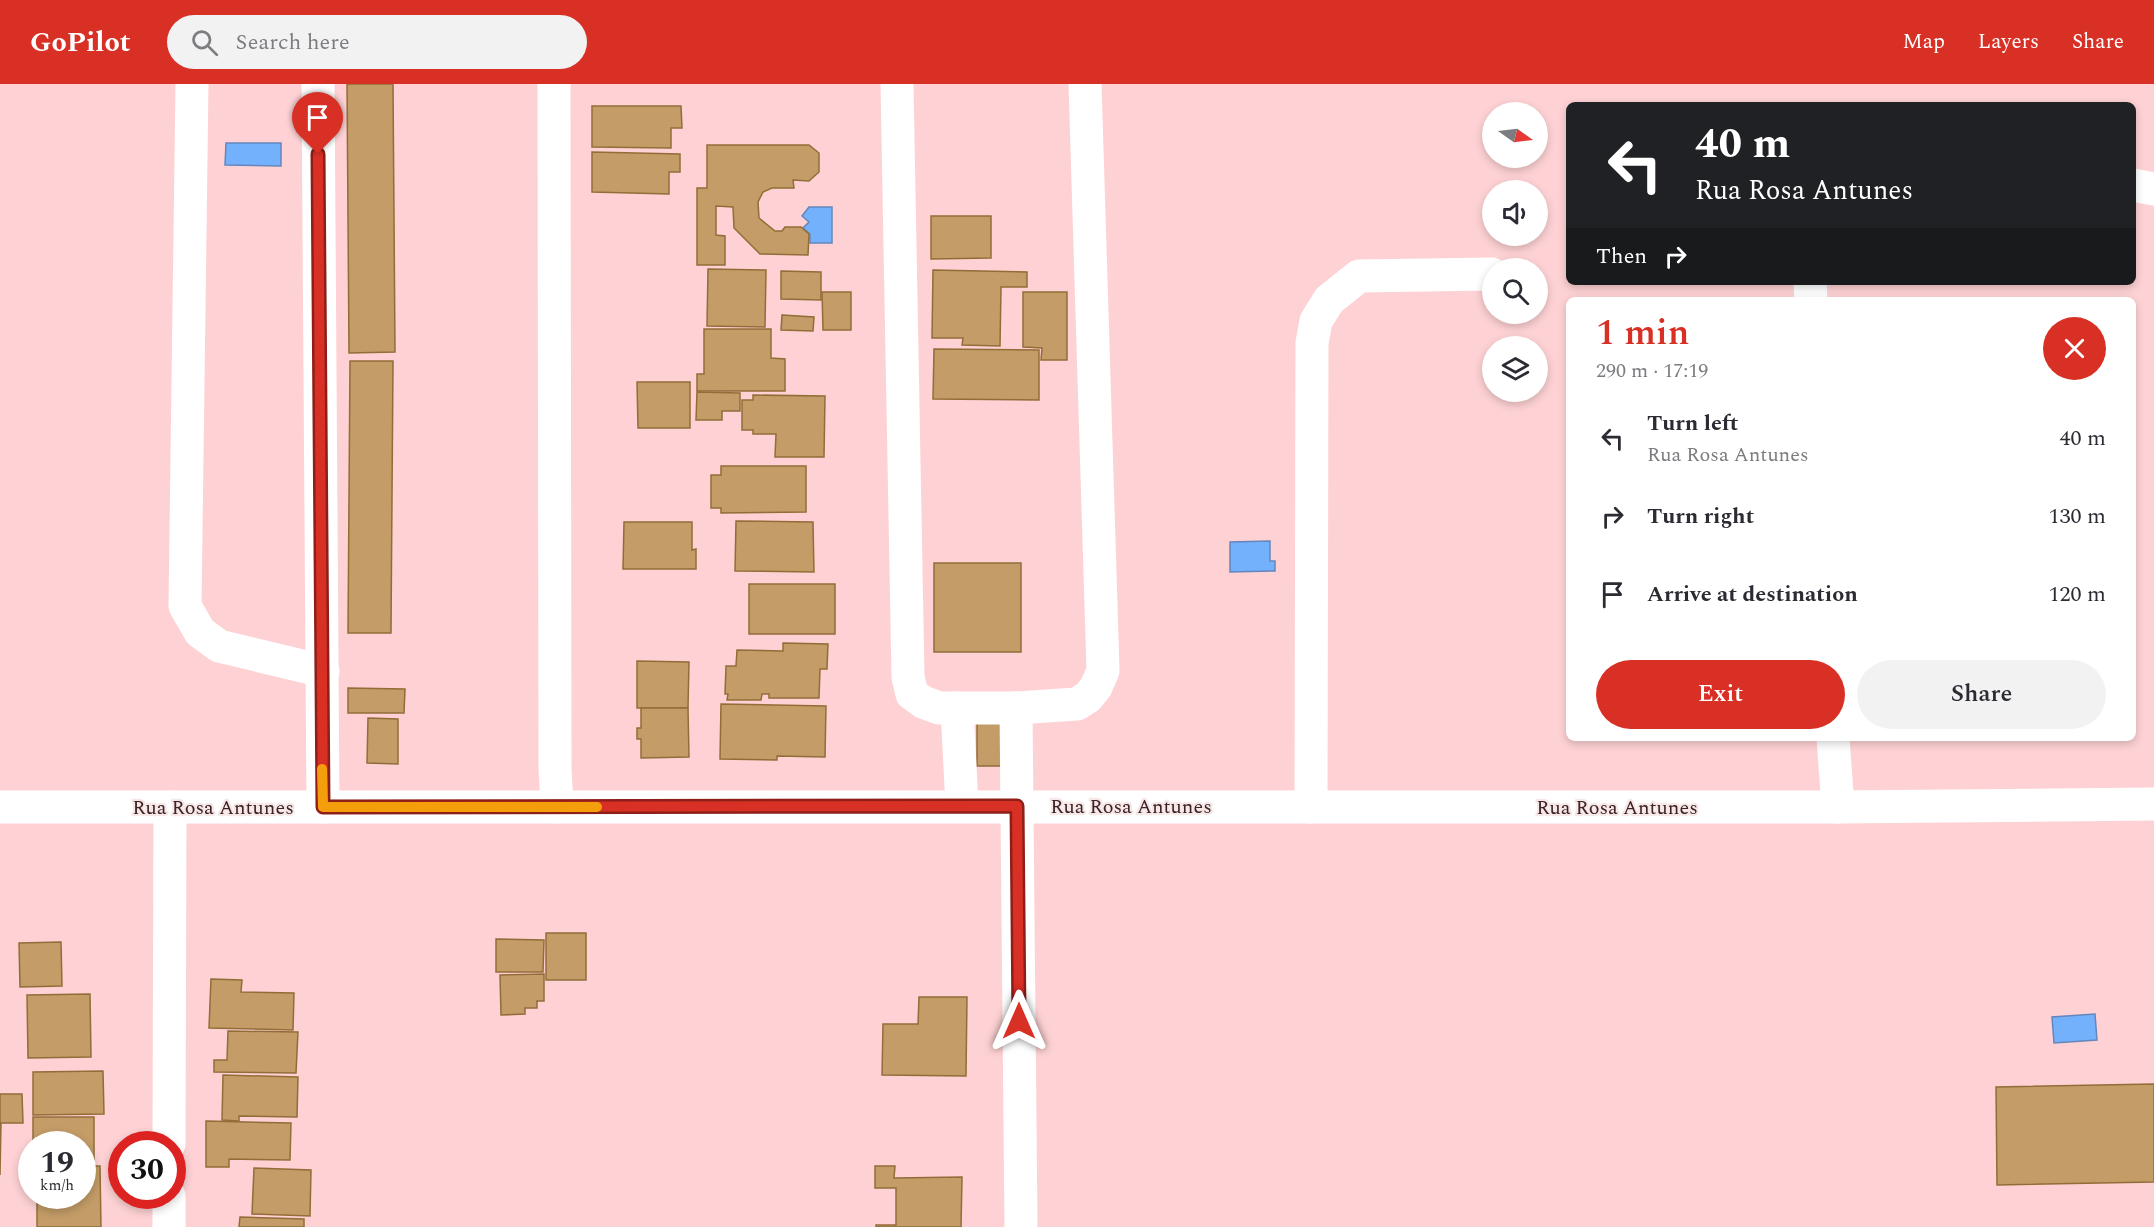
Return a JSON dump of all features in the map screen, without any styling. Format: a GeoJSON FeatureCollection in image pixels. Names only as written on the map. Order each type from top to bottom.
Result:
{"type":"FeatureCollection","features":[{"type":"Feature","properties":{"kind":"street"},"geometry":{"type":"LineString","coordinates":[[192,84],[185,606],[200,632],[219,646],[323,670]]}},
{"type":"Feature","properties":{"kind":"street"},"geometry":{"type":"LineString","coordinates":[[318,84],[323,807]]}},
{"type":"Feature","properties":{"kind":"street"},"geometry":{"type":"LineString","coordinates":[[554,84],[555,767],[557,807]]}},
{"type":"Feature","properties":{"kind":"street"},"geometry":{"type":"LineString","coordinates":[[897,84],[908,677],[912,694],[923,702],[939,708],[1016,708],[1077,704],[1088,697],[1103,671],[1085,84]]}},
{"type":"Feature","properties":{"kind":"street"},"geometry":{"type":"LineString","coordinates":[[2136,186],[2154,189]]}},
{"type":"Feature","properties":{"kind":"street"},"geometry":{"type":"LineString","coordinates":[[1311,807],[1312,343],[1317,321],[1329,300],[1359,276],[1482,274]]}},
{"type":"Feature","properties":{"kind":"street"},"geometry":{"type":"LineString","coordinates":[[957,708],[962,806]]}},
{"type":"Feature","properties":{"kind":"street"},"geometry":{"type":"LineString","coordinates":[[1016,708],[1021,1227]]}},
{"type":"Feature","properties":{"kind":"street"},"geometry":{"type":"LineString","coordinates":[[1833,741],[1838,807]]}},
{"type":"Feature","properties":{"kind":"street","name":"Rua Rosa Antunes"},"geometry":{"type":"LineString","coordinates":[[0,807],[1838,807],[2154,804]]}},
{"type":"Feature","properties":{"kind":"street"},"geometry":{"type":"LineString","coordinates":[[169,1131],[170,807]]}},
{"type":"Feature","properties":{"kind":"street"},"geometry":{"type":"LineString","coordinates":[[169,1209],[169,1227]]}},
{"type":"Feature","properties":{"kind":"water"},"geometry":{"type":"Polygon","coordinates":[[[226,143],[281,143],[281,166],[225,165],[226,143]]]}},
{"type":"Feature","properties":{"kind":"water"},"geometry":{"type":"Polygon","coordinates":[[[809,207],[832,207],[832,243],[810,243],[810,234],[803,228],[809,222],[802,216],[809,207]]]}},
{"type":"Feature","properties":{"kind":"water"},"geometry":{"type":"Polygon","coordinates":[[[1270,541],[1270,561],[1275,561],[1275,571],[1230,572],[1230,542],[1270,541]]]}},
{"type":"Feature","properties":{"kind":"water"},"geometry":{"type":"Polygon","coordinates":[[[2095,1014],[2097,1040],[2054,1043],[2052,1017],[2095,1014]]]}},
{"type":"Feature","properties":{"kind":"building"},"geometry":{"type":"Polygon","coordinates":[[[347,84],[393,84],[395,352],[349,353],[347,84]]]}},
{"type":"Feature","properties":{"kind":"building"},"geometry":{"type":"Polygon","coordinates":[[[592,106],[681,106],[682,128],[671,128],[671,148],[592,147],[592,106]]]}},
{"type":"Feature","properties":{"kind":"building"},"geometry":{"type":"Polygon","coordinates":[[[707,145],[809,145],[819,153],[819,172],[809,181],[793,180],[794,188],[772,188],[763,192],[758,202],[759,218],[775,231],[782,231],[785,227],[801,227],[809,234],[808,255],[760,254],[734,228],[733,207],[716,206],[716,235],[725,236],[725,265],[697,265],[697,188],[707,188],[707,145]]]}},
{"type":"Feature","properties":{"kind":"building"},"geometry":{"type":"Polygon","coordinates":[[[592,152],[680,154],[680,172],[669,172],[669,194],[592,192],[592,152]]]}},
{"type":"Feature","properties":{"kind":"building"},"geometry":{"type":"Polygon","coordinates":[[[931,216],[991,216],[991,258],[931,259],[931,216]]]}},
{"type":"Feature","properties":{"kind":"building"},"geometry":{"type":"Polygon","coordinates":[[[708,269],[766,270],[765,327],[707,326],[708,269]]]}},
{"type":"Feature","properties":{"kind":"building"},"geometry":{"type":"Polygon","coordinates":[[[933,270],[1027,272],[1027,287],[1001,287],[1000,346],[962,345],[963,338],[932,338],[933,270]]]}},
{"type":"Feature","properties":{"kind":"building"},"geometry":{"type":"Polygon","coordinates":[[[781,271],[821,272],[821,300],[781,299],[781,271]]]}},
{"type":"Feature","properties":{"kind":"building"},"geometry":{"type":"Polygon","coordinates":[[[822,292],[851,292],[851,330],[823,330],[822,292]]]}},
{"type":"Feature","properties":{"kind":"building"},"geometry":{"type":"Polygon","coordinates":[[[1023,292],[1067,292],[1067,360],[1041,360],[1042,348],[1023,347],[1023,292]]]}},
{"type":"Feature","properties":{"kind":"building"},"geometry":{"type":"Polygon","coordinates":[[[782,315],[814,317],[813,331],[781,330],[782,315]]]}},
{"type":"Feature","properties":{"kind":"building"},"geometry":{"type":"Polygon","coordinates":[[[704,329],[771,329],[771,358],[785,359],[785,391],[697,391],[697,374],[704,374],[704,329]]]}},
{"type":"Feature","properties":{"kind":"building"},"geometry":{"type":"Polygon","coordinates":[[[934,349],[1039,350],[1039,400],[933,399],[934,349]]]}},
{"type":"Feature","properties":{"kind":"building"},"geometry":{"type":"Polygon","coordinates":[[[350,361],[393,361],[391,633],[348,633],[350,361]]]}},
{"type":"Feature","properties":{"kind":"building"},"geometry":{"type":"Polygon","coordinates":[[[637,382],[690,382],[690,428],[638,428],[637,382]]]}},
{"type":"Feature","properties":{"kind":"building"},"geometry":{"type":"Polygon","coordinates":[[[697,392],[740,393],[740,411],[722,411],[722,420],[696,420],[697,392]]]}},
{"type":"Feature","properties":{"kind":"building"},"geometry":{"type":"Polygon","coordinates":[[[753,395],[825,396],[824,457],[775,457],[776,434],[753,434],[753,430],[742,430],[742,400],[753,400],[753,395]]]}},
{"type":"Feature","properties":{"kind":"building"},"geometry":{"type":"Polygon","coordinates":[[[721,466],[806,466],[806,512],[721,513],[721,508],[711,508],[711,475],[721,475],[721,466]]]}},
{"type":"Feature","properties":{"kind":"building"},"geometry":{"type":"Polygon","coordinates":[[[736,521],[813,522],[814,572],[735,571],[736,521]]]}},
{"type":"Feature","properties":{"kind":"building"},"geometry":{"type":"Polygon","coordinates":[[[624,522],[692,522],[692,550],[696,549],[696,569],[623,569],[624,522]]]}},
{"type":"Feature","properties":{"kind":"building"},"geometry":{"type":"Polygon","coordinates":[[[934,563],[1021,563],[1021,652],[934,652],[934,563]]]}},
{"type":"Feature","properties":{"kind":"building"},"geometry":{"type":"Polygon","coordinates":[[[749,584],[835,584],[835,634],[749,634],[749,584]]]}},
{"type":"Feature","properties":{"kind":"building"},"geometry":{"type":"Polygon","coordinates":[[[783,643],[828,644],[827,669],[820,669],[819,698],[769,698],[769,694],[762,694],[761,700],[727,700],[728,694],[725,694],[726,666],[736,666],[737,650],[783,651],[783,643]]]}},
{"type":"Feature","properties":{"kind":"building"},"geometry":{"type":"Polygon","coordinates":[[[637,661],[689,662],[688,708],[637,708],[637,661]]]}},
{"type":"Feature","properties":{"kind":"building"},"geometry":{"type":"Polygon","coordinates":[[[348,688],[405,689],[404,713],[348,713],[348,688]]]}},
{"type":"Feature","properties":{"kind":"building"},"geometry":{"type":"Polygon","coordinates":[[[721,704],[826,706],[825,757],[777,756],[777,760],[720,759],[721,704]]]}},
{"type":"Feature","properties":{"kind":"building"},"geometry":{"type":"Polygon","coordinates":[[[641,708],[688,708],[689,757],[641,758],[641,739],[637,739],[637,728],[641,728],[641,708]]]}},
{"type":"Feature","properties":{"kind":"building"},"geometry":{"type":"Polygon","coordinates":[[[368,718],[398,719],[398,764],[367,763],[368,718]]]}},
{"type":"Feature","properties":{"kind":"building"},"geometry":{"type":"Polygon","coordinates":[[[977,723],[1008,723],[1008,766],[977,766],[977,723]]]}},
{"type":"Feature","properties":{"kind":"building"},"geometry":{"type":"Polygon","coordinates":[[[546,933],[586,933],[586,980],[546,980],[546,933]]]}},
{"type":"Feature","properties":{"kind":"building"},"geometry":{"type":"Polygon","coordinates":[[[496,939],[544,940],[543,972],[496,972],[496,939]]]}},
{"type":"Feature","properties":{"kind":"building"},"geometry":{"type":"Polygon","coordinates":[[[61,942],[62,986],[20,987],[19,943],[61,942]]]}},
{"type":"Feature","properties":{"kind":"building"},"geometry":{"type":"Polygon","coordinates":[[[544,974],[544,1001],[537,1001],[537,1008],[525,1008],[525,1014],[501,1015],[500,975],[544,974]]]}},
{"type":"Feature","properties":{"kind":"building"},"geometry":{"type":"Polygon","coordinates":[[[211,979],[242,980],[241,992],[294,993],[293,1030],[209,1028],[211,979]]]}},
{"type":"Feature","properties":{"kind":"building"},"geometry":{"type":"Polygon","coordinates":[[[90,994],[91,1057],[28,1058],[27,995],[90,994]]]}},
{"type":"Feature","properties":{"kind":"building"},"geometry":{"type":"Polygon","coordinates":[[[919,997],[967,997],[966,1076],[882,1075],[883,1024],[918,1024],[919,997]]]}},
{"type":"Feature","properties":{"kind":"building"},"geometry":{"type":"Polygon","coordinates":[[[228,1031],[298,1032],[296,1073],[214,1072],[214,1060],[227,1060],[228,1031]]]}},
{"type":"Feature","properties":{"kind":"building"},"geometry":{"type":"Polygon","coordinates":[[[103,1071],[104,1114],[33,1115],[33,1072],[103,1071]]]}},
{"type":"Feature","properties":{"kind":"building"},"geometry":{"type":"Polygon","coordinates":[[[223,1075],[298,1077],[297,1117],[239,1116],[239,1121],[222,1120],[223,1075]]]}},
{"type":"Feature","properties":{"kind":"building"},"geometry":{"type":"Polygon","coordinates":[[[2154,1084],[2154,1182],[1997,1185],[1996,1087],[2154,1084]]]}},
{"type":"Feature","properties":{"kind":"building"},"geometry":{"type":"Polygon","coordinates":[[[0,1094],[22,1094],[23,1123],[1,1123],[0,1175],[0,1094]]]}},
{"type":"Feature","properties":{"kind":"building"},"geometry":{"type":"Polygon","coordinates":[[[33,1117],[94,1117],[94,1131],[33,1131],[33,1117]]]}},
{"type":"Feature","properties":{"kind":"building"},"geometry":{"type":"Polygon","coordinates":[[[206,1121],[291,1123],[290,1160],[229,1159],[229,1167],[206,1167],[206,1121]]]}},
{"type":"Feature","properties":{"kind":"building"},"geometry":{"type":"Polygon","coordinates":[[[96,1166],[100,1166],[101,1227],[37,1227],[37,1209],[96,1209],[96,1166]]]}},
{"type":"Feature","properties":{"kind":"building"},"geometry":{"type":"Polygon","coordinates":[[[875,1166],[895,1166],[894,1178],[962,1177],[961,1227],[876,1227],[876,1225],[896,1225],[896,1188],[875,1188],[875,1166]]]}},
{"type":"Feature","properties":{"kind":"building"},"geometry":{"type":"Polygon","coordinates":[[[254,1168],[311,1170],[310,1216],[252,1214],[254,1168]]]}},
{"type":"Feature","properties":{"kind":"building"},"geometry":{"type":"Polygon","coordinates":[[[240,1217],[304,1219],[304,1227],[239,1227],[240,1217]]]}},
{"type":"Feature","properties":{"kind":"slow traffic"},"geometry":{"type":"LineString","coordinates":[[322,769],[323,807],[597,807]]}},
{"type":"Feature","properties":{"kind":"route"},"geometry":{"type":"LineString","coordinates":[[318,154],[323,807],[1017,806],[1019,1021]]}}]}
